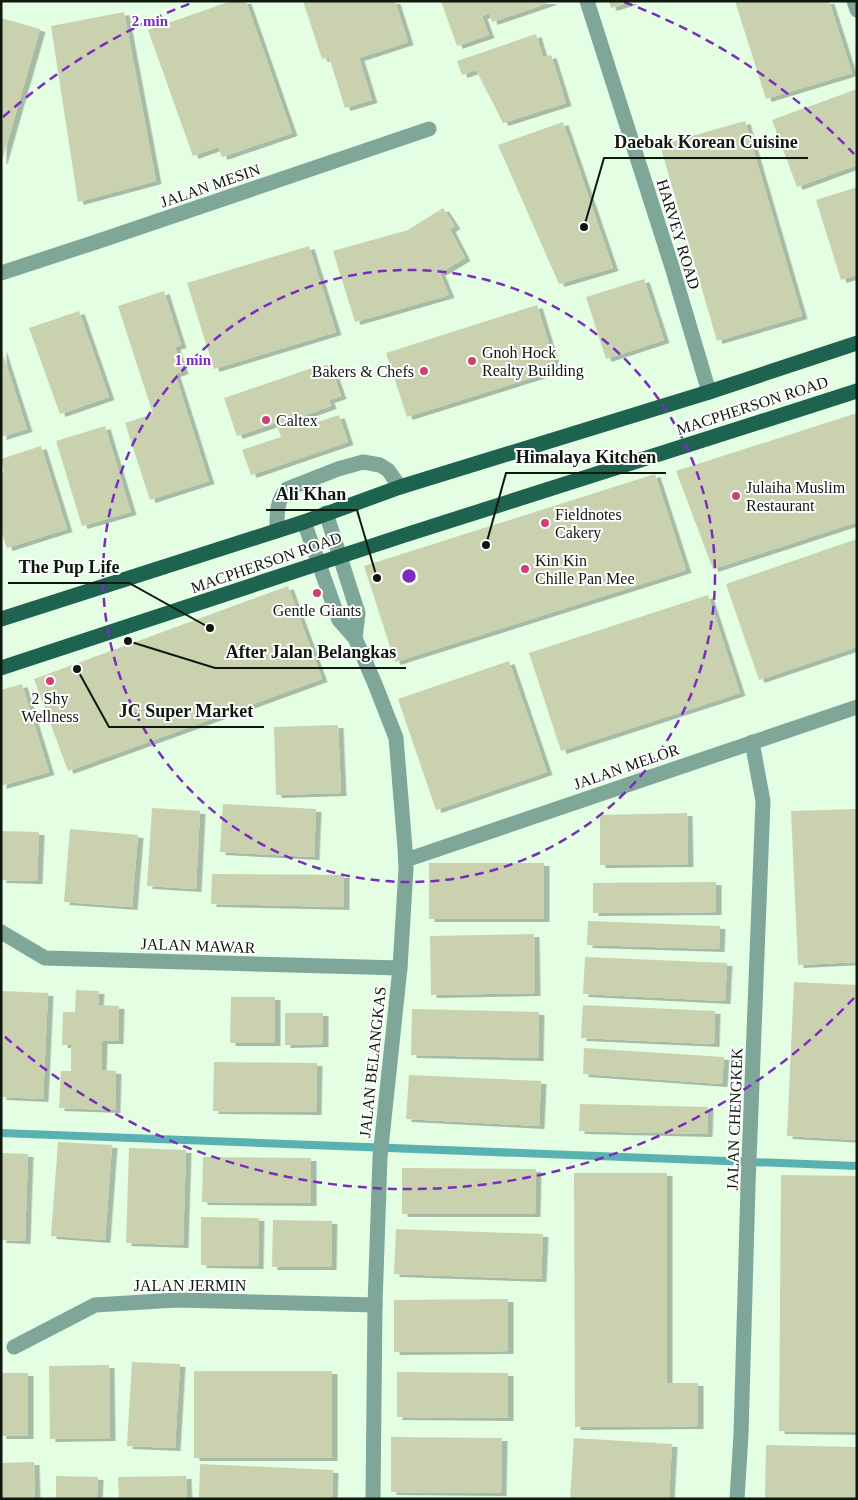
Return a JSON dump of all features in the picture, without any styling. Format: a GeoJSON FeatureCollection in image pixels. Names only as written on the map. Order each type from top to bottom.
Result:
{"type":"FeatureCollection","features":[{"type":"Feature","properties":{"kind":"main road","name":"MACPHERSON ROAD"},"geometry":{"type":"LineString","coordinates":[[1,619],[277,531],[400,487],[709,392],[857,343]]}},
{"type":"Feature","properties":{"kind":"main road","name":"MACPHERSON ROAD"},"geometry":{"type":"LineString","coordinates":[[1,668],[565,482],[857,391]]}},
{"type":"Feature","properties":{"kind":"street","name":"HARVEY ROAD"},"geometry":{"type":"LineString","coordinates":[[587,1],[672,267],[709,392]]}},
{"type":"Feature","properties":{"kind":"street"},"geometry":{"type":"LineString","coordinates":[[854,1],[857,10]]}},
{"type":"Feature","properties":{"kind":"street","name":"JALAN MESIN"},"geometry":{"type":"LineString","coordinates":[[1,273],[429,129]]}},
{"type":"Feature","properties":{"kind":"street"},"geometry":{"type":"LineString","coordinates":[[277,531],[277,508],[282,494],[287,489],[338,469],[363,462],[380,465],[388,470],[400,487]]}},
{"type":"Feature","properties":{"kind":"street"},"geometry":{"type":"LineString","coordinates":[[326,513],[358,613],[355,638]]}},
{"type":"Feature","properties":{"kind":"street","name":"JALAN BELANGKAS"},"geometry":{"type":"LineString","coordinates":[[304,522],[339,620],[355,638],[396,738],[406,860],[400,968],[380,1157],[375,1305],[373,1499]]}},
{"type":"Feature","properties":{"kind":"street","name":"JALAN MELOR"},"geometry":{"type":"LineString","coordinates":[[406,860],[857,707]]}},
{"type":"Feature","properties":{"kind":"street","name":"JALAN CHENGKEK"},"geometry":{"type":"LineString","coordinates":[[736,1499],[741,1434],[748,1186],[763,801],[752,742]]}},
{"type":"Feature","properties":{"kind":"street","name":"JALAN MAWAR"},"geometry":{"type":"LineString","coordinates":[[1,932],[45,958],[400,968]]}},
{"type":"Feature","properties":{"kind":"street","name":"JALAN JERMIN"},"geometry":{"type":"LineString","coordinates":[[14,1347],[95,1305],[177,1300],[375,1305]]}},
{"type":"Feature","properties":{"kind":"building"},"geometry":{"type":"Polygon","coordinates":[[[231,1],[246,1],[292,133],[222,157],[218,147],[193,156],[148,30],[231,1]]]}},
{"type":"Feature","properties":{"kind":"building"},"geometry":{"type":"Polygon","coordinates":[[[303,1],[395,1],[408,42],[359,58],[372,100],[345,108],[329,57],[322,59],[303,1]]]}},
{"type":"Feature","properties":{"kind":"building"},"geometry":{"type":"Polygon","coordinates":[[[441,1],[551,2],[492,22],[489,13],[482,16],[489,35],[457,46],[441,1]]]}},
{"type":"Feature","properties":{"kind":"building"},"geometry":{"type":"Polygon","coordinates":[[[609,1],[631,1],[631,2],[611,8],[609,1]]]}},
{"type":"Feature","properties":{"kind":"building"},"geometry":{"type":"Polygon","coordinates":[[[735,1],[829,1],[852,73],[766,99],[735,1]]]}},
{"type":"Feature","properties":{"kind":"building"},"geometry":{"type":"Polygon","coordinates":[[[124,12],[156,181],[78,202],[51,26],[124,12]]]}},
{"type":"Feature","properties":{"kind":"building"},"geometry":{"type":"Polygon","coordinates":[[[1,18],[40,29],[2,161],[1,161],[1,18]]]}},
{"type":"Feature","properties":{"kind":"building"},"geometry":{"type":"Polygon","coordinates":[[[536,34],[543,57],[551,55],[566,103],[503,123],[476,70],[462,75],[457,61],[536,34]]]}},
{"type":"Feature","properties":{"kind":"building"},"geometry":{"type":"Polygon","coordinates":[[[857,89],[857,165],[797,187],[772,120],[857,89]]]}},
{"type":"Feature","properties":{"kind":"building"},"geometry":{"type":"Polygon","coordinates":[[[745,121],[802,316],[717,341],[660,145],[745,121]]]}},
{"type":"Feature","properties":{"kind":"building"},"geometry":{"type":"Polygon","coordinates":[[[563,122],[613,268],[559,284],[498,145],[563,122]]]}},
{"type":"Feature","properties":{"kind":"building"},"geometry":{"type":"Polygon","coordinates":[[[857,187],[857,275],[841,280],[816,200],[857,187]]]}},
{"type":"Feature","properties":{"kind":"building"},"geometry":{"type":"Polygon","coordinates":[[[443,208],[455,226],[450,229],[465,258],[440,273],[449,295],[355,322],[333,251],[408,230],[443,208]]]}},
{"type":"Feature","properties":{"kind":"building"},"geometry":{"type":"Polygon","coordinates":[[[309,246],[336,332],[214,369],[187,283],[309,246]]]}},
{"type":"Feature","properties":{"kind":"building"},"geometry":{"type":"Polygon","coordinates":[[[644,279],[664,340],[606,359],[586,297],[644,279]]]}},
{"type":"Feature","properties":{"kind":"building"},"geometry":{"type":"Polygon","coordinates":[[[164,291],[181,345],[175,347],[183,371],[175,374],[209,481],[150,500],[125,423],[153,414],[118,306],[164,291]]]}},
{"type":"Feature","properties":{"kind":"building","name":"Gnoh Hock Realty Building"},"geometry":{"type":"Polygon","coordinates":[[[537,305],[557,370],[407,417],[386,353],[537,305]]]}},
{"type":"Feature","properties":{"kind":"building"},"geometry":{"type":"Polygon","coordinates":[[[79,311],[109,397],[60,414],[29,328],[79,311]]]}},
{"type":"Feature","properties":{"kind":"building"},"geometry":{"type":"Polygon","coordinates":[[[1,348],[27,429],[1,437],[1,348]]]}},
{"type":"Feature","properties":{"kind":"building","name":"Caltex"},"geometry":{"type":"Polygon","coordinates":[[[330,364],[341,396],[329,400],[331,406],[300,417],[303,427],[339,415],[348,442],[251,475],[242,450],[281,437],[276,423],[237,436],[224,398],[318,366],[318,368],[330,364]]]}},
{"type":"Feature","properties":{"kind":"building"},"geometry":{"type":"Polygon","coordinates":[[[857,413],[857,522],[713,569],[676,471],[857,413]]]}},
{"type":"Feature","properties":{"kind":"building"},"geometry":{"type":"Polygon","coordinates":[[[105,426],[131,512],[82,526],[56,441],[105,426]]]}},
{"type":"Feature","properties":{"kind":"building"},"geometry":{"type":"Polygon","coordinates":[[[41,446],[67,529],[7,548],[1,531],[1,473],[4,472],[1,459],[41,446]]]}},
{"type":"Feature","properties":{"kind":"building"},"geometry":{"type":"Polygon","coordinates":[[[655,474],[686,570],[395,662],[364,566],[655,474]]]}},
{"type":"Feature","properties":{"kind":"building"},"geometry":{"type":"Polygon","coordinates":[[[857,539],[857,647],[759,680],[726,584],[857,539]]]}},
{"type":"Feature","properties":{"kind":"building"},"geometry":{"type":"Polygon","coordinates":[[[288,586],[322,679],[68,771],[34,679],[288,586]]]}},
{"type":"Feature","properties":{"kind":"building"},"geometry":{"type":"Polygon","coordinates":[[[708,595],[740,693],[561,751],[529,653],[708,595]]]}},
{"type":"Feature","properties":{"kind":"building"},"geometry":{"type":"Polygon","coordinates":[[[509,661],[547,772],[436,810],[398,699],[509,661]]]}},
{"type":"Feature","properties":{"kind":"building"},"geometry":{"type":"Polygon","coordinates":[[[22,684],[49,772],[1,786],[1,690],[22,684]]]}},
{"type":"Feature","properties":{"kind":"building"},"geometry":{"type":"Polygon","coordinates":[[[338,725],[341,793],[276,795],[274,727],[338,725]]]}},
{"type":"Feature","properties":{"kind":"building"},"geometry":{"type":"Polygon","coordinates":[[[223,804],[316,809],[314,857],[220,852],[223,804]]]}},
{"type":"Feature","properties":{"kind":"building"},"geometry":{"type":"Polygon","coordinates":[[[152,808],[200,811],[196,889],[147,886],[152,808]]]}},
{"type":"Feature","properties":{"kind":"building"},"geometry":{"type":"Polygon","coordinates":[[[857,809],[857,962],[798,965],[791,811],[857,809]]]}},
{"type":"Feature","properties":{"kind":"building"},"geometry":{"type":"Polygon","coordinates":[[[687,813],[688,864],[600,865],[600,815],[687,813]]]}},
{"type":"Feature","properties":{"kind":"building"},"geometry":{"type":"Polygon","coordinates":[[[70,829],[138,835],[132,907],[64,902],[70,829]]]}},
{"type":"Feature","properties":{"kind":"building"},"geometry":{"type":"Polygon","coordinates":[[[1,831],[39,832],[37,881],[1,880],[1,831]]]}},
{"type":"Feature","properties":{"kind":"building"},"geometry":{"type":"Polygon","coordinates":[[[429,863],[544,863],[544,919],[429,919],[429,863]]]}},
{"type":"Feature","properties":{"kind":"building"},"geometry":{"type":"Polygon","coordinates":[[[212,874],[344,875],[344,907],[211,904],[212,874]]]}},
{"type":"Feature","properties":{"kind":"building"},"geometry":{"type":"Polygon","coordinates":[[[716,882],[716,912],[593,913],[593,883],[716,882]]]}},
{"type":"Feature","properties":{"kind":"building"},"geometry":{"type":"Polygon","coordinates":[[[588,921],[720,926],[719,949],[587,945],[588,921]]]}},
{"type":"Feature","properties":{"kind":"building"},"geometry":{"type":"Polygon","coordinates":[[[534,934],[535,993],[431,995],[430,936],[534,934]]]}},
{"type":"Feature","properties":{"kind":"building"},"geometry":{"type":"Polygon","coordinates":[[[585,957],[727,963],[725,1001],[583,994],[585,957]]]}},
{"type":"Feature","properties":{"kind":"building"},"geometry":{"type":"Polygon","coordinates":[[[794,982],[857,985],[857,1140],[787,1136],[794,982]]]}},
{"type":"Feature","properties":{"kind":"building"},"geometry":{"type":"Polygon","coordinates":[[[76,990],[99,991],[98,1005],[119,1006],[118,1041],[102,1041],[101,1070],[116,1071],[115,1110],[59,1108],[61,1071],[71,1071],[71,1045],[62,1045],[63,1012],[75,1012],[76,990]]]}},
{"type":"Feature","properties":{"kind":"building"},"geometry":{"type":"Polygon","coordinates":[[[1,991],[48,993],[43,1099],[1,1097],[1,991]]]}},
{"type":"Feature","properties":{"kind":"building"},"geometry":{"type":"Polygon","coordinates":[[[231,997],[275,997],[275,1043],[230,1043],[231,997]]]}},
{"type":"Feature","properties":{"kind":"building"},"geometry":{"type":"Polygon","coordinates":[[[583,1005],[715,1011],[714,1044],[581,1038],[583,1005]]]}},
{"type":"Feature","properties":{"kind":"building"},"geometry":{"type":"Polygon","coordinates":[[[412,1009],[539,1012],[538,1058],[411,1055],[412,1009]]]}},
{"type":"Feature","properties":{"kind":"building"},"geometry":{"type":"Polygon","coordinates":[[[285,1013],[323,1013],[323,1044],[285,1045],[285,1013]]]}},
{"type":"Feature","properties":{"kind":"building"},"geometry":{"type":"Polygon","coordinates":[[[584,1048],[724,1057],[722,1084],[583,1074],[584,1048]]]}},
{"type":"Feature","properties":{"kind":"building"},"geometry":{"type":"Polygon","coordinates":[[[214,1062],[317,1063],[316,1112],[213,1111],[214,1062]]]}},
{"type":"Feature","properties":{"kind":"building"},"geometry":{"type":"Polygon","coordinates":[[[409,1075],[541,1081],[539,1126],[406,1119],[409,1075]]]}},
{"type":"Feature","properties":{"kind":"building"},"geometry":{"type":"Polygon","coordinates":[[[580,1104],[708,1107],[707,1134],[579,1131],[580,1104]]]}},
{"type":"Feature","properties":{"kind":"building"},"geometry":{"type":"Polygon","coordinates":[[[58,1142],[112,1145],[105,1240],[51,1236],[58,1142]]]}},
{"type":"Feature","properties":{"kind":"building"},"geometry":{"type":"Polygon","coordinates":[[[129,1148],[186,1150],[183,1245],[126,1243],[129,1148]]]}},
{"type":"Feature","properties":{"kind":"building"},"geometry":{"type":"Polygon","coordinates":[[[1,1153],[28,1154],[25,1241],[1,1240],[1,1153]]]}},
{"type":"Feature","properties":{"kind":"building"},"geometry":{"type":"Polygon","coordinates":[[[203,1157],[311,1158],[311,1203],[202,1202],[203,1157]]]}},
{"type":"Feature","properties":{"kind":"building"},"geometry":{"type":"Polygon","coordinates":[[[402,1168],[536,1169],[535,1214],[402,1214],[402,1168]]]}},
{"type":"Feature","properties":{"kind":"building"},"geometry":{"type":"Polygon","coordinates":[[[574,1173],[667,1173],[667,1383],[698,1383],[698,1426],[575,1427],[574,1173]]]}},
{"type":"Feature","properties":{"kind":"building"},"geometry":{"type":"Polygon","coordinates":[[[781,1175],[857,1176],[857,1432],[779,1431],[781,1175]]]}},
{"type":"Feature","properties":{"kind":"building"},"geometry":{"type":"Polygon","coordinates":[[[201,1217],[259,1218],[258,1266],[201,1265],[201,1217]]]}},
{"type":"Feature","properties":{"kind":"building"},"geometry":{"type":"Polygon","coordinates":[[[273,1220],[332,1221],[331,1267],[272,1267],[273,1220]]]}},
{"type":"Feature","properties":{"kind":"building"},"geometry":{"type":"Polygon","coordinates":[[[396,1229],[543,1234],[541,1279],[394,1274],[396,1229]]]}},
{"type":"Feature","properties":{"kind":"building"},"geometry":{"type":"Polygon","coordinates":[[[508,1299],[508,1351],[394,1352],[394,1300],[508,1299]]]}},
{"type":"Feature","properties":{"kind":"building"},"geometry":{"type":"Polygon","coordinates":[[[132,1362],[180,1364],[175,1448],[127,1446],[132,1362]]]}},
{"type":"Feature","properties":{"kind":"building"},"geometry":{"type":"Polygon","coordinates":[[[109,1365],[110,1438],[50,1439],[49,1366],[109,1365]]]}},
{"type":"Feature","properties":{"kind":"building"},"geometry":{"type":"Polygon","coordinates":[[[194,1371],[332,1371],[332,1458],[194,1458],[194,1371]]]}},
{"type":"Feature","properties":{"kind":"building"},"geometry":{"type":"Polygon","coordinates":[[[397,1372],[508,1373],[508,1418],[397,1417],[397,1372]]]}},
{"type":"Feature","properties":{"kind":"building"},"geometry":{"type":"Polygon","coordinates":[[[1,1373],[28,1373],[28,1436],[1,1436],[1,1373]]]}},
{"type":"Feature","properties":{"kind":"building"},"geometry":{"type":"Polygon","coordinates":[[[391,1437],[502,1438],[501,1493],[391,1492],[391,1437]]]}},
{"type":"Feature","properties":{"kind":"building"},"geometry":{"type":"Polygon","coordinates":[[[574,1438],[672,1444],[669,1499],[570,1499],[574,1438]]]}},
{"type":"Feature","properties":{"kind":"building"},"geometry":{"type":"Polygon","coordinates":[[[766,1445],[857,1447],[857,1499],[765,1499],[766,1445]]]}},
{"type":"Feature","properties":{"kind":"building"},"geometry":{"type":"Polygon","coordinates":[[[34,1462],[35,1499],[1,1499],[1,1463],[34,1462]]]}},
{"type":"Feature","properties":{"kind":"building"},"geometry":{"type":"Polygon","coordinates":[[[200,1464],[333,1470],[332,1499],[199,1499],[200,1464]]]}},
{"type":"Feature","properties":{"kind":"building"},"geometry":{"type":"Polygon","coordinates":[[[56,1476],[98,1477],[97,1499],[56,1499],[56,1476]]]}},
{"type":"Feature","properties":{"kind":"building"},"geometry":{"type":"Polygon","coordinates":[[[186,1476],[187,1499],[119,1499],[118,1477],[186,1476]]]}},
{"type":"Feature","properties":{"kind":"waterway"},"geometry":{"type":"LineString","coordinates":[[1,1133],[857,1166]]}},
{"type":"Feature","properties":{"kind":"place","name":"Daebak Korean Cuisine"},"geometry":{"type":"Point","coordinates":[584,227]}},
{"type":"Feature","properties":{"kind":"place","name":"Gnoh Hock Realty Building"},"geometry":{"type":"Point","coordinates":[472,361]}},
{"type":"Feature","properties":{"kind":"place","name":"Bakers & Chefs"},"geometry":{"type":"Point","coordinates":[424,371]}},
{"type":"Feature","properties":{"kind":"place","name":"Caltex"},"geometry":{"type":"Point","coordinates":[266,420]}},
{"type":"Feature","properties":{"kind":"place","name":"Julaiha Muslim Restaurant"},"geometry":{"type":"Point","coordinates":[736,496]}},
{"type":"Feature","properties":{"kind":"place","name":"Fieldnotes Cakery"},"geometry":{"type":"Point","coordinates":[545,523]}},
{"type":"Feature","properties":{"kind":"place","name":"Himalaya Kitchen"},"geometry":{"type":"Point","coordinates":[486,545]}},
{"type":"Feature","properties":{"kind":"place","name":"Kin Kin Chille Pan Mee"},"geometry":{"type":"Point","coordinates":[525,569]}},
{"type":"Feature","properties":{"kind":"place","name":"Ali Khan"},"geometry":{"type":"Point","coordinates":[377,578]}},
{"type":"Feature","properties":{"kind":"place","name":"Gentle Giants"},"geometry":{"type":"Point","coordinates":[317,593]}},
{"type":"Feature","properties":{"kind":"place","name":"The Pup Life"},"geometry":{"type":"Point","coordinates":[210,628]}},
{"type":"Feature","properties":{"kind":"place","name":"After Jalan Belangkas"},"geometry":{"type":"Point","coordinates":[128,641]}},
{"type":"Feature","properties":{"kind":"place","name":"JC Super Market"},"geometry":{"type":"Point","coordinates":[77,669]}},
{"type":"Feature","properties":{"kind":"place","name":"2 Shy Wellness"},"geometry":{"type":"Point","coordinates":[50,681]}}]}
